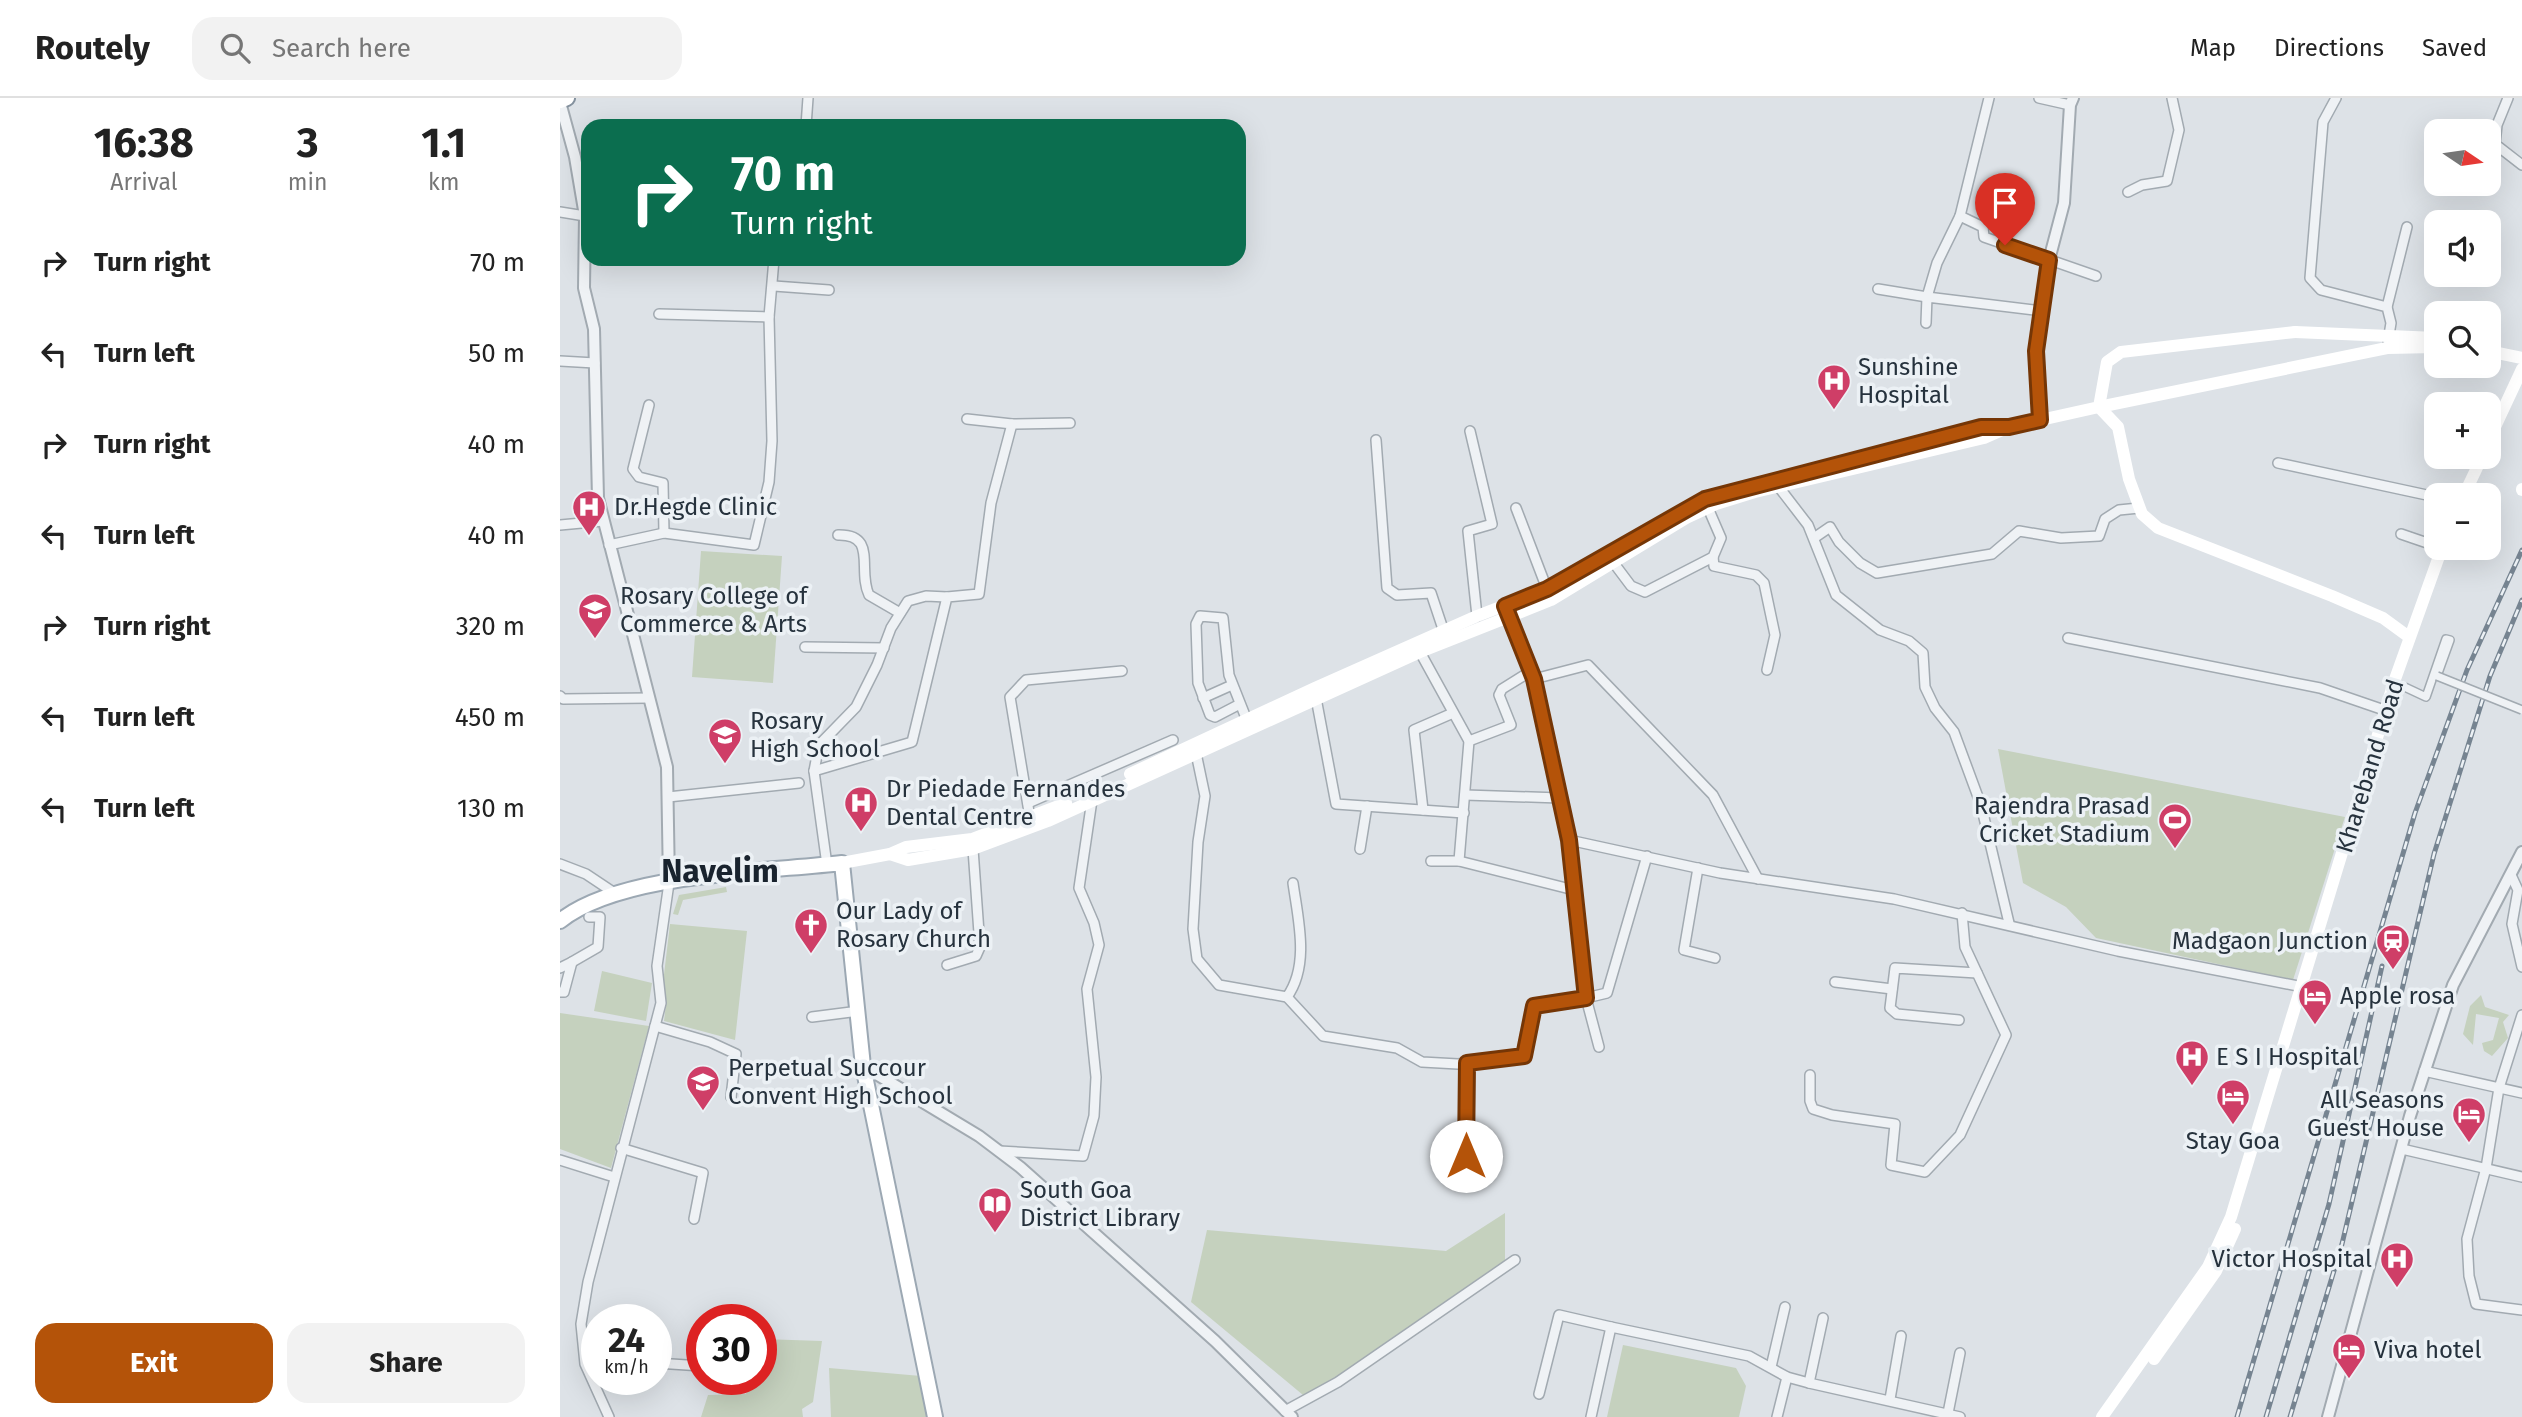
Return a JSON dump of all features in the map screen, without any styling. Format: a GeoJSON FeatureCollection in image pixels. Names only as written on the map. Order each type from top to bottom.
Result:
{"type":"FeatureCollection","features":[{"type":"Feature","properties":{"kind":"main road"},"geometry":{"type":"LineString","coordinates":[[561,108],[567,98]]}},
{"type":"Feature","properties":{"kind":"main road"},"geometry":{"type":"LineString","coordinates":[[2099,407],[2107,362],[2121,352],[2295,332],[2424,337]]}},
{"type":"Feature","properties":{"kind":"main road"},"geometry":{"type":"LineString","coordinates":[[890,854],[908,860],[973,849],[1196,753],[1248,724],[1477,616],[1507,612],[1551,600],[1708,508],[1981,427],[2009,427],[2387,348],[2424,347]]}},
{"type":"Feature","properties":{"kind":"main road"},"geometry":{"type":"LineString","coordinates":[[2501,347],[2522,351]]}},
{"type":"Feature","properties":{"kind":"main road"},"geometry":{"type":"LineString","coordinates":[[2501,354],[2522,358]]}},
{"type":"Feature","properties":{"kind":"main road"},"geometry":{"type":"LineString","coordinates":[[2501,414],[2522,369]]}},
{"type":"Feature","properties":{"kind":"main road"},"geometry":{"type":"LineString","coordinates":[[2099,407],[2118,427],[2129,480],[2139,508],[2158,528],[2383,618],[2409,637]]}},
{"type":"Feature","properties":{"kind":"main road"},"geometry":{"type":"LineString","coordinates":[[560,921],[567,911],[613,892],[842,863],[890,854],[906,847],[972,839],[1091,797],[1218,732],[1248,724],[1316,698],[1507,612],[1705,499],[1844,466]]}},
{"type":"Feature","properties":{"kind":"main road","name":"Khareband Road"},"geometry":{"type":"LineString","coordinates":[[2303,987],[2409,637],[2438,560]]}},
{"type":"Feature","properties":{"kind":"main road"},"geometry":{"type":"LineString","coordinates":[[842,863],[863,1066],[935,1417]]}},
{"type":"Feature","properties":{"kind":"main road"},"geometry":{"type":"LineString","coordinates":[[2102,1417],[2214,1255],[2231,1217],[2303,987]]}},
{"type":"Feature","properties":{"kind":"main road"},"geometry":{"type":"LineString","coordinates":[[2112,1417],[2216,1271],[2239,1220],[2303,987]]}},
{"type":"Feature","properties":{"kind":"street"},"geometry":{"type":"LineString","coordinates":[[806,119],[808,98]]}},
{"type":"Feature","properties":{"kind":"street"},"geometry":{"type":"LineString","coordinates":[[1926,323],[1927,298],[1937,262],[1960,216],[1969,189],[1989,98]]}},
{"type":"Feature","properties":{"kind":"street"},"geometry":{"type":"LineString","coordinates":[[2039,98],[2071,102],[2064,203],[2049,260],[2036,351],[2040,420]]}},
{"type":"Feature","properties":{"kind":"street"},"geometry":{"type":"LineString","coordinates":[[2128,192],[2142,185],[2159,185],[2167,181],[2179,130],[2172,98]]}},
{"type":"Feature","properties":{"kind":"street"},"geometry":{"type":"LineString","coordinates":[[2336,98],[2323,122],[2310,278],[2320,290],[2387,307]]}},
{"type":"Feature","properties":{"kind":"street"},"geometry":{"type":"LineString","coordinates":[[2508,98],[2497,125],[2496,144],[2522,165]]}},
{"type":"Feature","properties":{"kind":"street"},"geometry":{"type":"LineString","coordinates":[[561,108],[581,198]]}},
{"type":"Feature","properties":{"kind":"street"},"geometry":{"type":"LineString","coordinates":[[560,212],[581,215]]}},
{"type":"Feature","properties":{"kind":"street"},"geometry":{"type":"LineString","coordinates":[[1960,216],[1983,227],[1984,237],[2096,276]]}},
{"type":"Feature","properties":{"kind":"street"},"geometry":{"type":"LineString","coordinates":[[2387,348],[2391,323],[2387,307],[2407,227]]}},
{"type":"Feature","properties":{"kind":"street"},"geometry":{"type":"LineString","coordinates":[[584,266],[584,288],[594,329],[598,498],[667,767],[669,883],[657,966],[661,1003],[621,1148],[584,1304]]}},
{"type":"Feature","properties":{"kind":"street"},"geometry":{"type":"LineString","coordinates":[[609,545],[664,533],[754,545],[769,482],[772,441],[769,317],[774,266]]}},
{"type":"Feature","properties":{"kind":"street"},"geometry":{"type":"LineString","coordinates":[[774,286],[829,290]]}},
{"type":"Feature","properties":{"kind":"street"},"geometry":{"type":"LineString","coordinates":[[1878,289],[1927,298],[2042,310]]}},
{"type":"Feature","properties":{"kind":"street"},"geometry":{"type":"LineString","coordinates":[[659,314],[769,317]]}},
{"type":"Feature","properties":{"kind":"street"},"geometry":{"type":"LineString","coordinates":[[560,361],[595,363]]}},
{"type":"Feature","properties":{"kind":"street"},"geometry":{"type":"LineString","coordinates":[[649,405],[633,469],[639,477],[663,482],[664,533]]}},
{"type":"Feature","properties":{"kind":"street"},"geometry":{"type":"LineString","coordinates":[[967,419],[1012,424],[1070,423]]}},
{"type":"Feature","properties":{"kind":"street"},"geometry":{"type":"LineString","coordinates":[[827,865],[814,771],[819,745],[856,707],[908,601],[926,596],[979,594],[990,503],[1012,424]]}},
{"type":"Feature","properties":{"kind":"street"},"geometry":{"type":"LineString","coordinates":[[1470,431],[1492,524],[1468,531],[1477,616]]}},
{"type":"Feature","properties":{"kind":"street"},"geometry":{"type":"LineString","coordinates":[[1376,440],[1387,588],[1397,595],[1432,593],[1444,632]]}},
{"type":"Feature","properties":{"kind":"street"},"geometry":{"type":"LineString","coordinates":[[2278,463],[2424,494]]}},
{"type":"Feature","properties":{"kind":"street"},"geometry":{"type":"LineString","coordinates":[[1778,486],[1798,510],[1814,538],[1836,595],[1862,618],[1887,634],[1909,641],[1923,653],[1925,687],[1935,708],[1954,732],[1981,805],[2008,923]]}},
{"type":"Feature","properties":{"kind":"street"},"geometry":{"type":"LineString","coordinates":[[1516,508],[1547,589]]}},
{"type":"Feature","properties":{"kind":"street"},"geometry":{"type":"LineString","coordinates":[[1708,508],[1721,538],[1713,557],[1714,566],[1756,575],[1764,583],[1775,635],[1767,670]]}},
{"type":"Feature","properties":{"kind":"street"},"geometry":{"type":"LineString","coordinates":[[1814,538],[1830,527],[1839,542],[1860,563],[1877,573],[1992,554],[2020,531],[2061,538],[2099,537],[2105,519],[2119,510],[2139,508]]}},
{"type":"Feature","properties":{"kind":"street"},"geometry":{"type":"LineString","coordinates":[[560,525],[603,521]]}},
{"type":"Feature","properties":{"kind":"street"},"geometry":{"type":"LineString","coordinates":[[2401,534],[2424,542]]}},
{"type":"Feature","properties":{"kind":"street"},"geometry":{"type":"LineString","coordinates":[[838,535],[848,535],[859,540],[863,546],[863,574],[869,594],[900,613]]}},
{"type":"Feature","properties":{"kind":"street"},"geometry":{"type":"LineString","coordinates":[[1613,562],[1631,586],[1645,592],[1713,557]]}},
{"type":"Feature","properties":{"kind":"street"},"geometry":{"type":"LineString","coordinates":[[814,771],[912,742],[947,597]]}},
{"type":"Feature","properties":{"kind":"street"},"geometry":{"type":"LineString","coordinates":[[1507,612],[1533,675],[1569,840],[1586,998],[1599,1047]]}},
{"type":"Feature","properties":{"kind":"street"},"geometry":{"type":"LineString","coordinates":[[1218,732],[1198,683],[1196,624],[1200,616],[1223,618],[1232,685],[1248,724]]}},
{"type":"Feature","properties":{"kind":"street"},"geometry":{"type":"LineString","coordinates":[[2068,638],[2320,688],[2387,710]]}},
{"type":"Feature","properties":{"kind":"street"},"geometry":{"type":"LineString","coordinates":[[2395,682],[2426,697],[2446,639],[2450,640],[2437,676],[2522,710]]}},
{"type":"Feature","properties":{"kind":"street"},"geometry":{"type":"LineString","coordinates":[[805,647],[884,648]]}},
{"type":"Feature","properties":{"kind":"street"},"geometry":{"type":"LineString","coordinates":[[1420,652],[1469,741],[1459,861]]}},
{"type":"Feature","properties":{"kind":"street"},"geometry":{"type":"LineString","coordinates":[[1469,741],[1511,725],[1499,695],[1533,675],[1588,665],[1713,795],[1758,879]]}},
{"type":"Feature","properties":{"kind":"street"},"geometry":{"type":"LineString","coordinates":[[1030,818],[1010,697],[1026,680],[1122,671]]}},
{"type":"Feature","properties":{"kind":"street"},"geometry":{"type":"LineString","coordinates":[[1203,698],[1232,685]]}},
{"type":"Feature","properties":{"kind":"street"},"geometry":{"type":"LineString","coordinates":[[560,696],[563,699],[649,698]]}},
{"type":"Feature","properties":{"kind":"street"},"geometry":{"type":"LineString","coordinates":[[1316,698],[1336,804],[1464,813]]}},
{"type":"Feature","properties":{"kind":"street"},"geometry":{"type":"LineString","coordinates":[[1212,717],[1240,704]]}},
{"type":"Feature","properties":{"kind":"street"},"geometry":{"type":"LineString","coordinates":[[1423,810],[1414,730],[1453,713]]}},
{"type":"Feature","properties":{"kind":"street"},"geometry":{"type":"LineString","coordinates":[[1028,803],[1173,740]]}},
{"type":"Feature","properties":{"kind":"street"},"geometry":{"type":"LineString","coordinates":[[1196,753],[1205,796],[1198,842],[1193,929],[1197,959],[1219,985],[1287,997],[1323,1036],[1397,1048],[1422,1062],[1467,1063],[1524,1056],[1534,1006],[1606,993],[1647,856]]}},
{"type":"Feature","properties":{"kind":"street"},"geometry":{"type":"LineString","coordinates":[[668,797],[799,783]]}},
{"type":"Feature","properties":{"kind":"street"},"geometry":{"type":"LineString","coordinates":[[1465,794],[1560,798]]}},
{"type":"Feature","properties":{"kind":"street"},"geometry":{"type":"LineString","coordinates":[[999,1151],[1083,1156],[1087,1143],[1094,1116],[1096,1077],[1087,989],[1099,945],[1094,923],[1079,888],[1091,797]]}},
{"type":"Feature","properties":{"kind":"street"},"geometry":{"type":"LineString","coordinates":[[1360,849],[1367,806]]}},
{"type":"Feature","properties":{"kind":"street"},"geometry":{"type":"LineString","coordinates":[[1569,840],[1758,879],[1894,899],[2008,923],[2118,951],[2303,987]]}},
{"type":"Feature","properties":{"kind":"street"},"geometry":{"type":"LineString","coordinates":[[947,965],[976,957],[980,947],[973,849]]}},
{"type":"Feature","properties":{"kind":"street"},"geometry":{"type":"LineString","coordinates":[[2328,1417],[2424,1071],[2453,985],[2522,852]]}},
{"type":"Feature","properties":{"kind":"street"},"geometry":{"type":"LineString","coordinates":[[1431,861],[1459,861],[1574,890]]}},
{"type":"Feature","properties":{"kind":"street"},"geometry":{"type":"LineString","coordinates":[[560,864],[586,874],[613,892]]}},
{"type":"Feature","properties":{"kind":"street"},"geometry":{"type":"LineString","coordinates":[[1698,868],[1684,950],[1715,958]]}},
{"type":"Feature","properties":{"kind":"street"},"geometry":{"type":"LineString","coordinates":[[2511,875],[2518,892],[2512,923],[2522,967]]}},
{"type":"Feature","properties":{"kind":"street"},"geometry":{"type":"LineString","coordinates":[[1287,997],[1293,989],[1301,951],[1293,883]]}},
{"type":"Feature","properties":{"kind":"street"},"geometry":{"type":"LineString","coordinates":[[1810,1075],[1810,1101],[1814,1109],[1832,1115],[1895,1124],[1891,1165],[1925,1172],[1960,1135],[2006,1035],[1965,947],[1962,913]]}},
{"type":"Feature","properties":{"kind":"street"},"geometry":{"type":"LineString","coordinates":[[560,968],[598,947],[600,917],[589,917]]}},
{"type":"Feature","properties":{"kind":"street"},"geometry":{"type":"LineString","coordinates":[[560,992],[564,992],[572,962]]}},
{"type":"Feature","properties":{"kind":"street"},"geometry":{"type":"LineString","coordinates":[[1959,1020],[1897,1014],[1891,1008],[1895,968],[1977,973]]}},
{"type":"Feature","properties":{"kind":"street"},"geometry":{"type":"LineString","coordinates":[[1835,982],[1892,989]]}},
{"type":"Feature","properties":{"kind":"street"},"geometry":{"type":"LineString","coordinates":[[813,1017],[859,1011]]}},
{"type":"Feature","properties":{"kind":"street"},"geometry":{"type":"LineString","coordinates":[[2522,1015],[2500,1088],[2486,1168],[2467,1238],[2472,1296],[2476,1304],[2522,1310]]}},
{"type":"Feature","properties":{"kind":"street"},"geometry":{"type":"LineString","coordinates":[[654,1026],[710,1042],[736,1054],[731,1097]]}},
{"type":"Feature","properties":{"kind":"street"},"geometry":{"type":"LineString","coordinates":[[1466,1156],[1467,1063]]}},
{"type":"Feature","properties":{"kind":"street"},"geometry":{"type":"LineString","coordinates":[[863,1066],[999,1151],[1215,1341],[1288,1414],[1515,1260]]}},
{"type":"Feature","properties":{"kind":"street"},"geometry":{"type":"LineString","coordinates":[[2424,1071],[2522,1093]]}},
{"type":"Feature","properties":{"kind":"street"},"geometry":{"type":"LineString","coordinates":[[621,1148],[703,1173],[694,1219]]}},
{"type":"Feature","properties":{"kind":"street"},"geometry":{"type":"LineString","coordinates":[[2402,1149],[2522,1177]]}},
{"type":"Feature","properties":{"kind":"street"},"geometry":{"type":"LineString","coordinates":[[560,1160],[614,1177]]}},
{"type":"Feature","properties":{"kind":"street"},"geometry":{"type":"LineString","coordinates":[[1771,1367],[1785,1307]]}},
{"type":"Feature","properties":{"kind":"street"},"geometry":{"type":"LineString","coordinates":[[1539,1394],[1559,1315],[1749,1356],[1787,1377],[1960,1417]]}},
{"type":"Feature","properties":{"kind":"street"},"geometry":{"type":"LineString","coordinates":[[1809,1383],[1823,1318]]}},
{"type":"Feature","properties":{"kind":"street"},"geometry":{"type":"LineString","coordinates":[[1591,1417],[1611,1327]]}},
{"type":"Feature","properties":{"kind":"street"},"geometry":{"type":"LineString","coordinates":[[1890,1399],[1901,1336]]}},
{"type":"Feature","properties":{"kind":"street"},"geometry":{"type":"LineString","coordinates":[[1948,1413],[1960,1353]]}},
{"type":"Feature","properties":{"kind":"street"},"geometry":{"type":"LineString","coordinates":[[1777,1417],[1787,1377]]}},
{"type":"Feature","properties":{"kind":"street"},"geometry":{"type":"LineString","coordinates":[[601,1395],[609,1417]]}},
{"type":"Feature","properties":{"kind":"green space"},"geometry":{"type":"Polygon","coordinates":[[[701,551],[782,556],[773,683],[692,677],[701,551]]]}},
{"type":"Feature","properties":{"kind":"green space","name":"Rajendra Prasad Cricket Stadium"},"geometry":{"type":"Polygon","coordinates":[[[1998,749],[2345,817],[2293,980],[2096,938],[2066,907],[2023,883],[1998,749]]]}},
{"type":"Feature","properties":{"kind":"green space"},"geometry":{"type":"Polygon","coordinates":[[[726,887],[727,892],[683,900],[678,915],[673,914],[679,895],[726,887]]]}},
{"type":"Feature","properties":{"kind":"green space"},"geometry":{"type":"Polygon","coordinates":[[[670,924],[747,931],[735,1040],[664,1021],[666,1004],[663,983],[670,924]]]}},
{"type":"Feature","properties":{"kind":"green space"},"geometry":{"type":"Polygon","coordinates":[[[602,971],[652,983],[646,1021],[594,1011],[602,971]]]}},
{"type":"Feature","properties":{"kind":"green space"},"geometry":{"type":"Polygon","coordinates":[[[2481,995],[2485,1007],[2509,1015],[2503,1022],[2508,1038],[2492,1056],[2484,1051],[2482,1043],[2493,1040],[2499,1018],[2476,1014],[2473,1045],[2463,1034],[2470,1006],[2481,995]]]}},
{"type":"Feature","properties":{"kind":"green space"},"geometry":{"type":"Polygon","coordinates":[[[560,1013],[649,1026],[611,1168],[560,1149],[560,1013]]]}},
{"type":"Feature","properties":{"kind":"green space"},"geometry":{"type":"Polygon","coordinates":[[[1505,1213],[1505,1262],[1309,1400],[1191,1302],[1207,1230],[1446,1251],[1505,1213]]]}},
{"type":"Feature","properties":{"kind":"green space"},"geometry":{"type":"Polygon","coordinates":[[[777,1340],[822,1341],[813,1402],[802,1409],[803,1417],[701,1417],[708,1395],[777,1395],[777,1340]]]}},
{"type":"Feature","properties":{"kind":"green space"},"geometry":{"type":"Polygon","coordinates":[[[1623,1345],[1736,1368],[1746,1386],[1739,1417],[1607,1417],[1623,1345]]]}},
{"type":"Feature","properties":{"kind":"green space"},"geometry":{"type":"Polygon","coordinates":[[[829,1368],[921,1376],[929,1417],[831,1417],[829,1368]]]}},
{"type":"Feature","properties":{"kind":"railway"},"geometry":{"type":"LineString","coordinates":[[2237,1417],[2415,813],[2467,670],[2522,550]]}},
{"type":"Feature","properties":{"kind":"railway"},"geometry":{"type":"LineString","coordinates":[[2290,1417],[2342,1244],[2434,854],[2490,676],[2522,600]]}},
{"type":"Feature","properties":{"kind":"railway"},"geometry":{"type":"LineString","coordinates":[[2266,1417],[2329,1204],[2382,966]]}},
{"type":"Feature","properties":{"kind":"place","name":"Sunshine Hospital"},"geometry":{"type":"Point","coordinates":[1834,411]}},
{"type":"Feature","properties":{"kind":"place","name":"Dr.Hegde Clinic"},"geometry":{"type":"Point","coordinates":[589,537]}},
{"type":"Feature","properties":{"kind":"place","name":"Rosary College of Commerce & Arts"},"geometry":{"type":"Point","coordinates":[595,640]}},
{"type":"Feature","properties":{"kind":"place","name":"Rosary High School"},"geometry":{"type":"Point","coordinates":[725,765]}},
{"type":"Feature","properties":{"kind":"place","name":"Dr Piedade Fernandes Dental Centre"},"geometry":{"type":"Point","coordinates":[861,833]}},
{"type":"Feature","properties":{"kind":"place","name":"Rajendra Prasad Cricket Stadium"},"geometry":{"type":"Point","coordinates":[2175,850]}},
{"type":"Feature","properties":{"kind":"place","name":"Our Lady of Rosary Church"},"geometry":{"type":"Point","coordinates":[811,955]}},
{"type":"Feature","properties":{"kind":"place","name":"Madgaon Junction"},"geometry":{"type":"Point","coordinates":[2393,971]}},
{"type":"Feature","properties":{"kind":"place","name":"Apple rosa"},"geometry":{"type":"Point","coordinates":[2315,1026]}},
{"type":"Feature","properties":{"kind":"place","name":"E S I Hospital"},"geometry":{"type":"Point","coordinates":[2192,1087]}},
{"type":"Feature","properties":{"kind":"place","name":"Perpetual Succour Convent High School"},"geometry":{"type":"Point","coordinates":[703,1112]}},
{"type":"Feature","properties":{"kind":"place","name":"Stay Goa"},"geometry":{"type":"Point","coordinates":[2233,1126]}},
{"type":"Feature","properties":{"kind":"place","name":"All Seasons Guest House"},"geometry":{"type":"Point","coordinates":[2469,1144]}},
{"type":"Feature","properties":{"kind":"place","name":"South Goa District Library"},"geometry":{"type":"Point","coordinates":[995,1234]}},
{"type":"Feature","properties":{"kind":"place","name":"Victor Hospital"},"geometry":{"type":"Point","coordinates":[2397,1289]}},
{"type":"Feature","properties":{"kind":"place","name":"Viva hotel"},"geometry":{"type":"Point","coordinates":[2349,1380]}},
{"type":"Feature","properties":{"kind":"district","name":"Navelim"},"geometry":{"type":"Point","coordinates":[720,871]}},
{"type":"Feature","properties":{"kind":"route"},"geometry":{"type":"LineString","coordinates":[[1466,1156],[1467,1063],[1524,1056],[1534,1006],[1586,998],[1569,840],[1534,679],[1505,606],[1547,589],[1705,499],[1773,479],[1981,427],[2009,427],[2040,420],[2036,351],[2049,260],[2005,245]]}}]}
